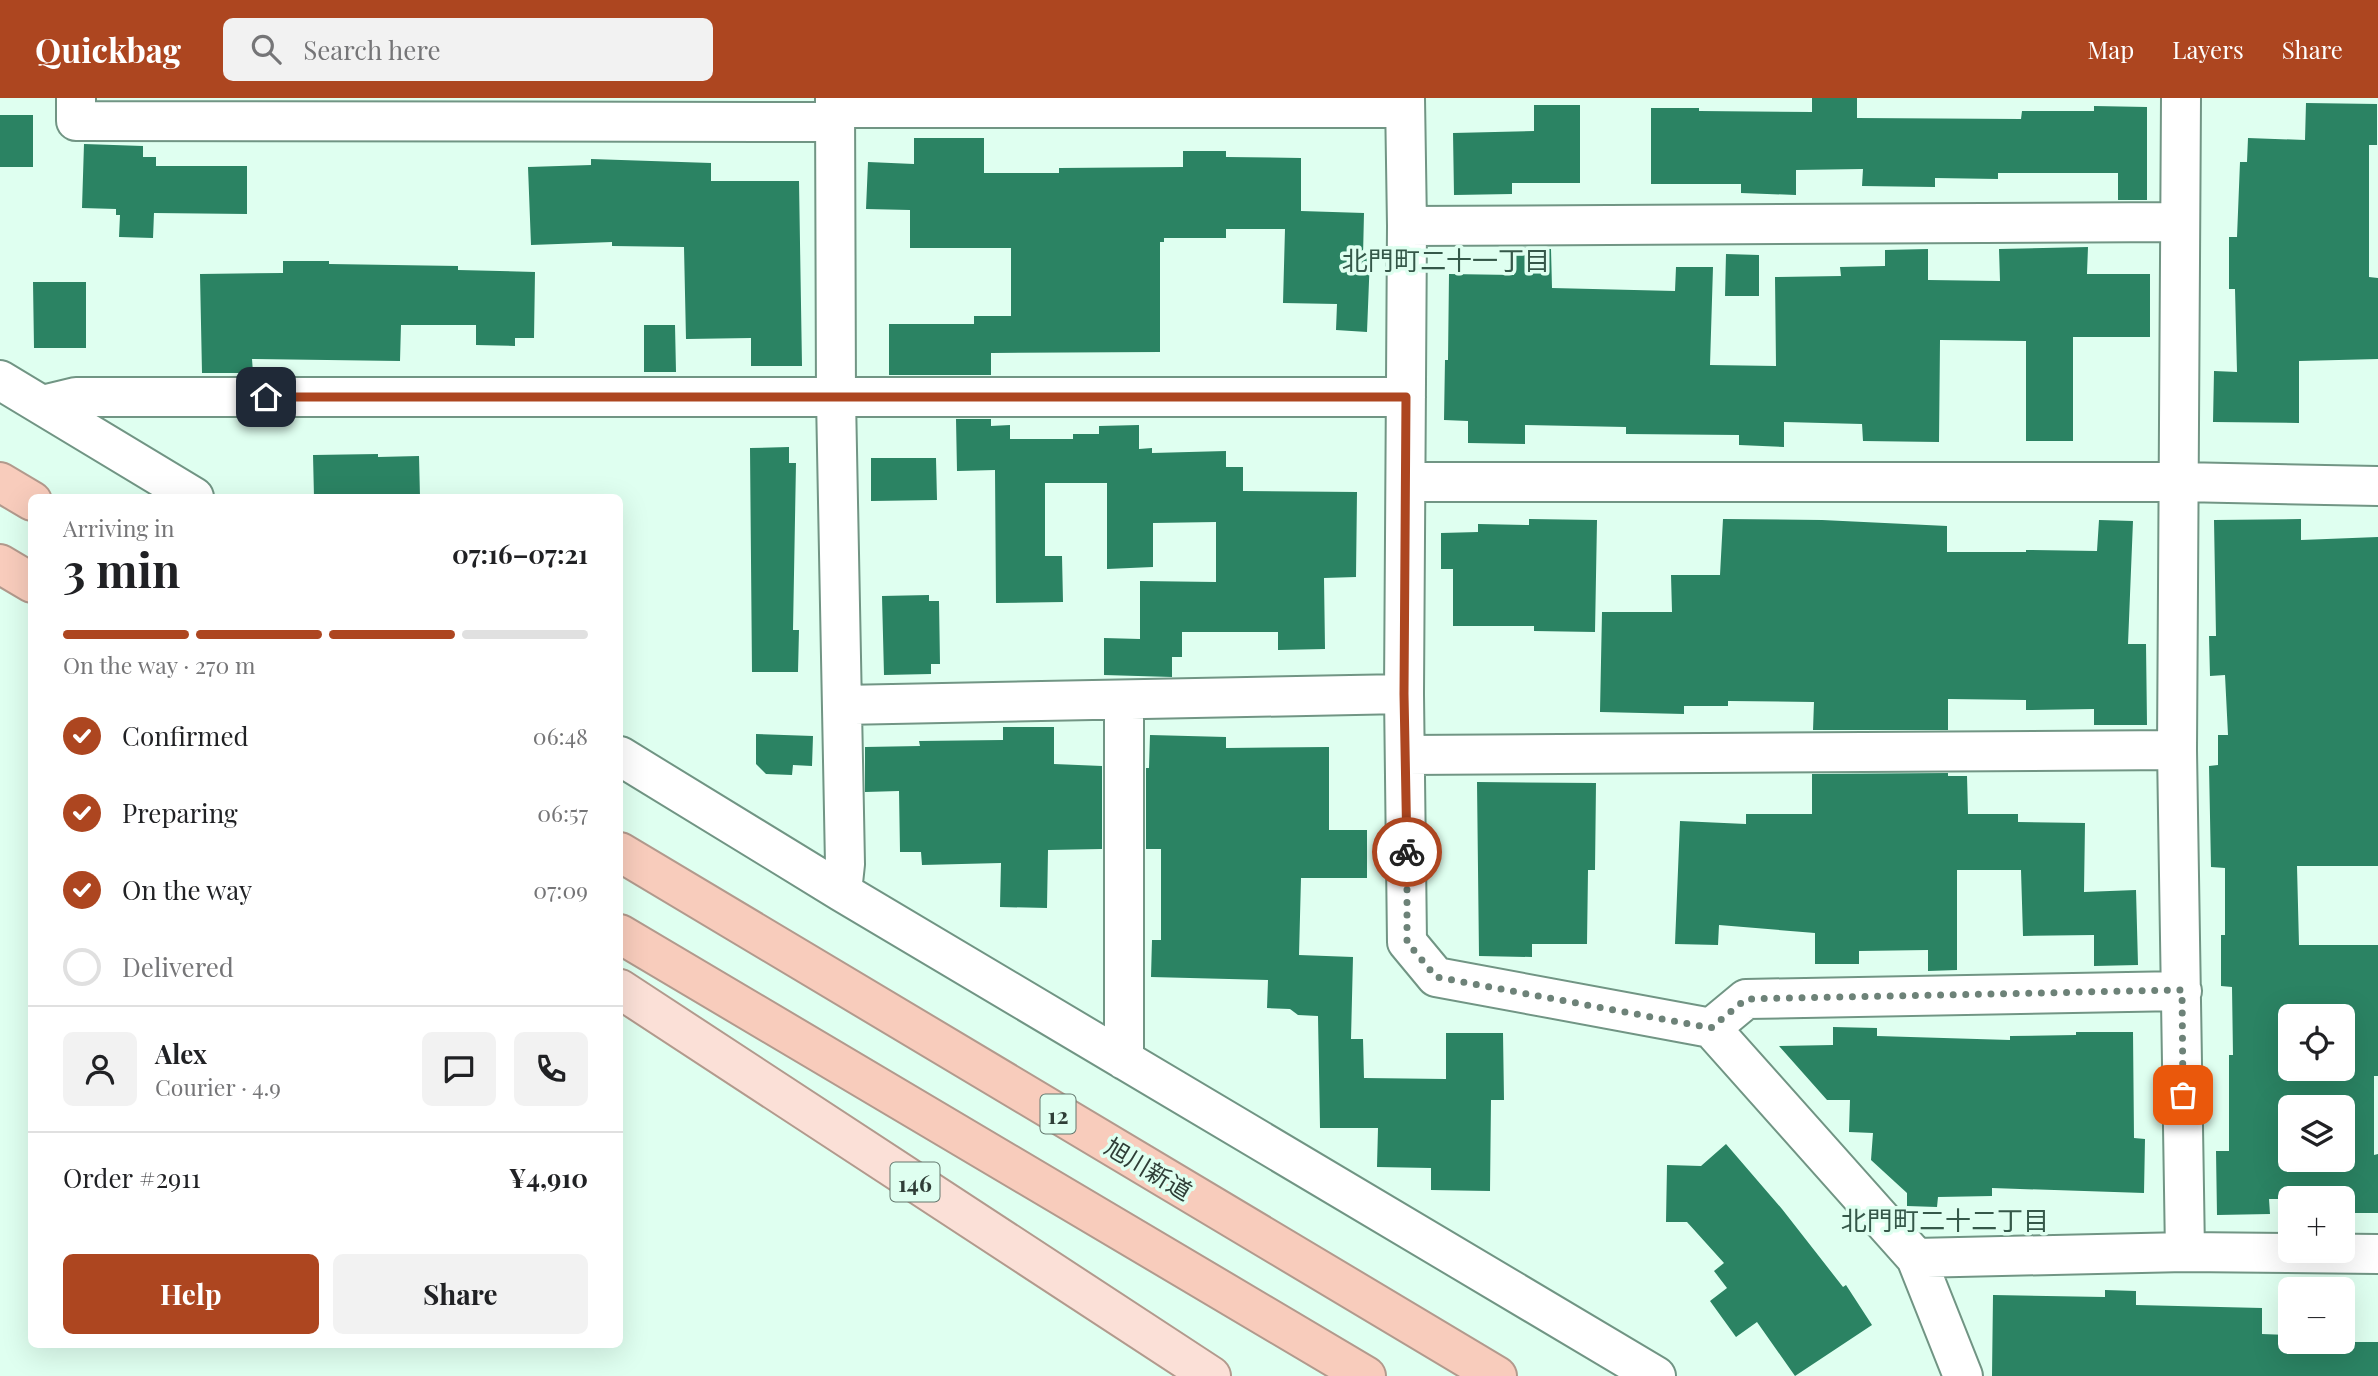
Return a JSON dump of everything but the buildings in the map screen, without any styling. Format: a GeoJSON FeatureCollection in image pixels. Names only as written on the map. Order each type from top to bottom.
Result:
{"type":"FeatureCollection","features":[{"type":"Feature","properties":{"kind":"highway"},"geometry":{"type":"LineString","coordinates":[[0,482],[28,499]]}},
{"type":"Feature","properties":{"kind":"highway"},"geometry":{"type":"LineString","coordinates":[[0,564],[28,581]]}},
{"type":"Feature","properties":{"kind":"highway","name":"旭川新道"},"geometry":{"type":"LineString","coordinates":[[623,854],[1497,1376]]}},
{"type":"Feature","properties":{"kind":"highway"},"geometry":{"type":"LineString","coordinates":[[623,936],[1366,1376]]}},
{"type":"Feature","properties":{"kind":"main road","name":"146"},"geometry":{"type":"LineString","coordinates":[[623,991],[1211,1376]]}},
{"type":"Feature","properties":{"kind":"street"},"geometry":{"type":"LineString","coordinates":[[76,98],[76,121],[1405,103],[1407,226],[1404,694],[1407,755],[1407,942],[1436,977],[1711,1028],[1916,1258],[1964,1376]]}},
{"type":"Feature","properties":{"kind":"street"},"geometry":{"type":"LineString","coordinates":[[2181,98],[2177,750],[2185,1252]]}},
{"type":"Feature","properties":{"kind":"street"},"geometry":{"type":"LineString","coordinates":[[835,109],[836,398],[845,864],[842,892]]}},
{"type":"Feature","properties":{"kind":"street"},"geometry":{"type":"LineString","coordinates":[[1407,226],[2179,222]]}},
{"type":"Feature","properties":{"kind":"street"},"geometry":{"type":"LineString","coordinates":[[0,380],[189,494]]}},
{"type":"Feature","properties":{"kind":"street"},"geometry":{"type":"LineString","coordinates":[[43,405],[76,397],[1406,397]]}},
{"type":"Feature","properties":{"kind":"street"},"geometry":{"type":"LineString","coordinates":[[1406,482],[2180,482],[2378,485]]}},
{"type":"Feature","properties":{"kind":"street"},"geometry":{"type":"LineString","coordinates":[[842,705],[1404,694]]}},
{"type":"Feature","properties":{"kind":"street"},"geometry":{"type":"LineString","coordinates":[[1124,700],[1124,1060]]}},
{"type":"Feature","properties":{"kind":"street"},"geometry":{"type":"LineString","coordinates":[[1407,755],[2177,750]]}},
{"type":"Feature","properties":{"kind":"street"},"geometry":{"type":"LineString","coordinates":[[623,758],[842,892],[1656,1376]]}},
{"type":"Feature","properties":{"kind":"street"},"geometry":{"type":"LineString","coordinates":[[1711,1028],[1746,999],[2182,990]]}},
{"type":"Feature","properties":{"kind":"street"},"geometry":{"type":"LineString","coordinates":[[1916,1258],[2185,1252],[2378,1254]]}},
{"type":"Feature","properties":{"kind":"way so far"},"geometry":{"type":"LineString","coordinates":[[1407,852],[1407,942],[1436,977],[1711,1028],[1746,999],[2182,990],[2183,1095]]}},
{"type":"Feature","properties":{"kind":"district","name":"北門町二十一丁目"},"geometry":{"type":"Point","coordinates":[1446,259]}},
{"type":"Feature","properties":{"kind":"district","name":"北門町二十二丁目"},"geometry":{"type":"Point","coordinates":[1945,1219]}},
{"type":"Feature","properties":{"kind":"route"},"geometry":{"type":"LineString","coordinates":[[266,397],[1406,397],[1404,694],[1407,852]]}}]}
